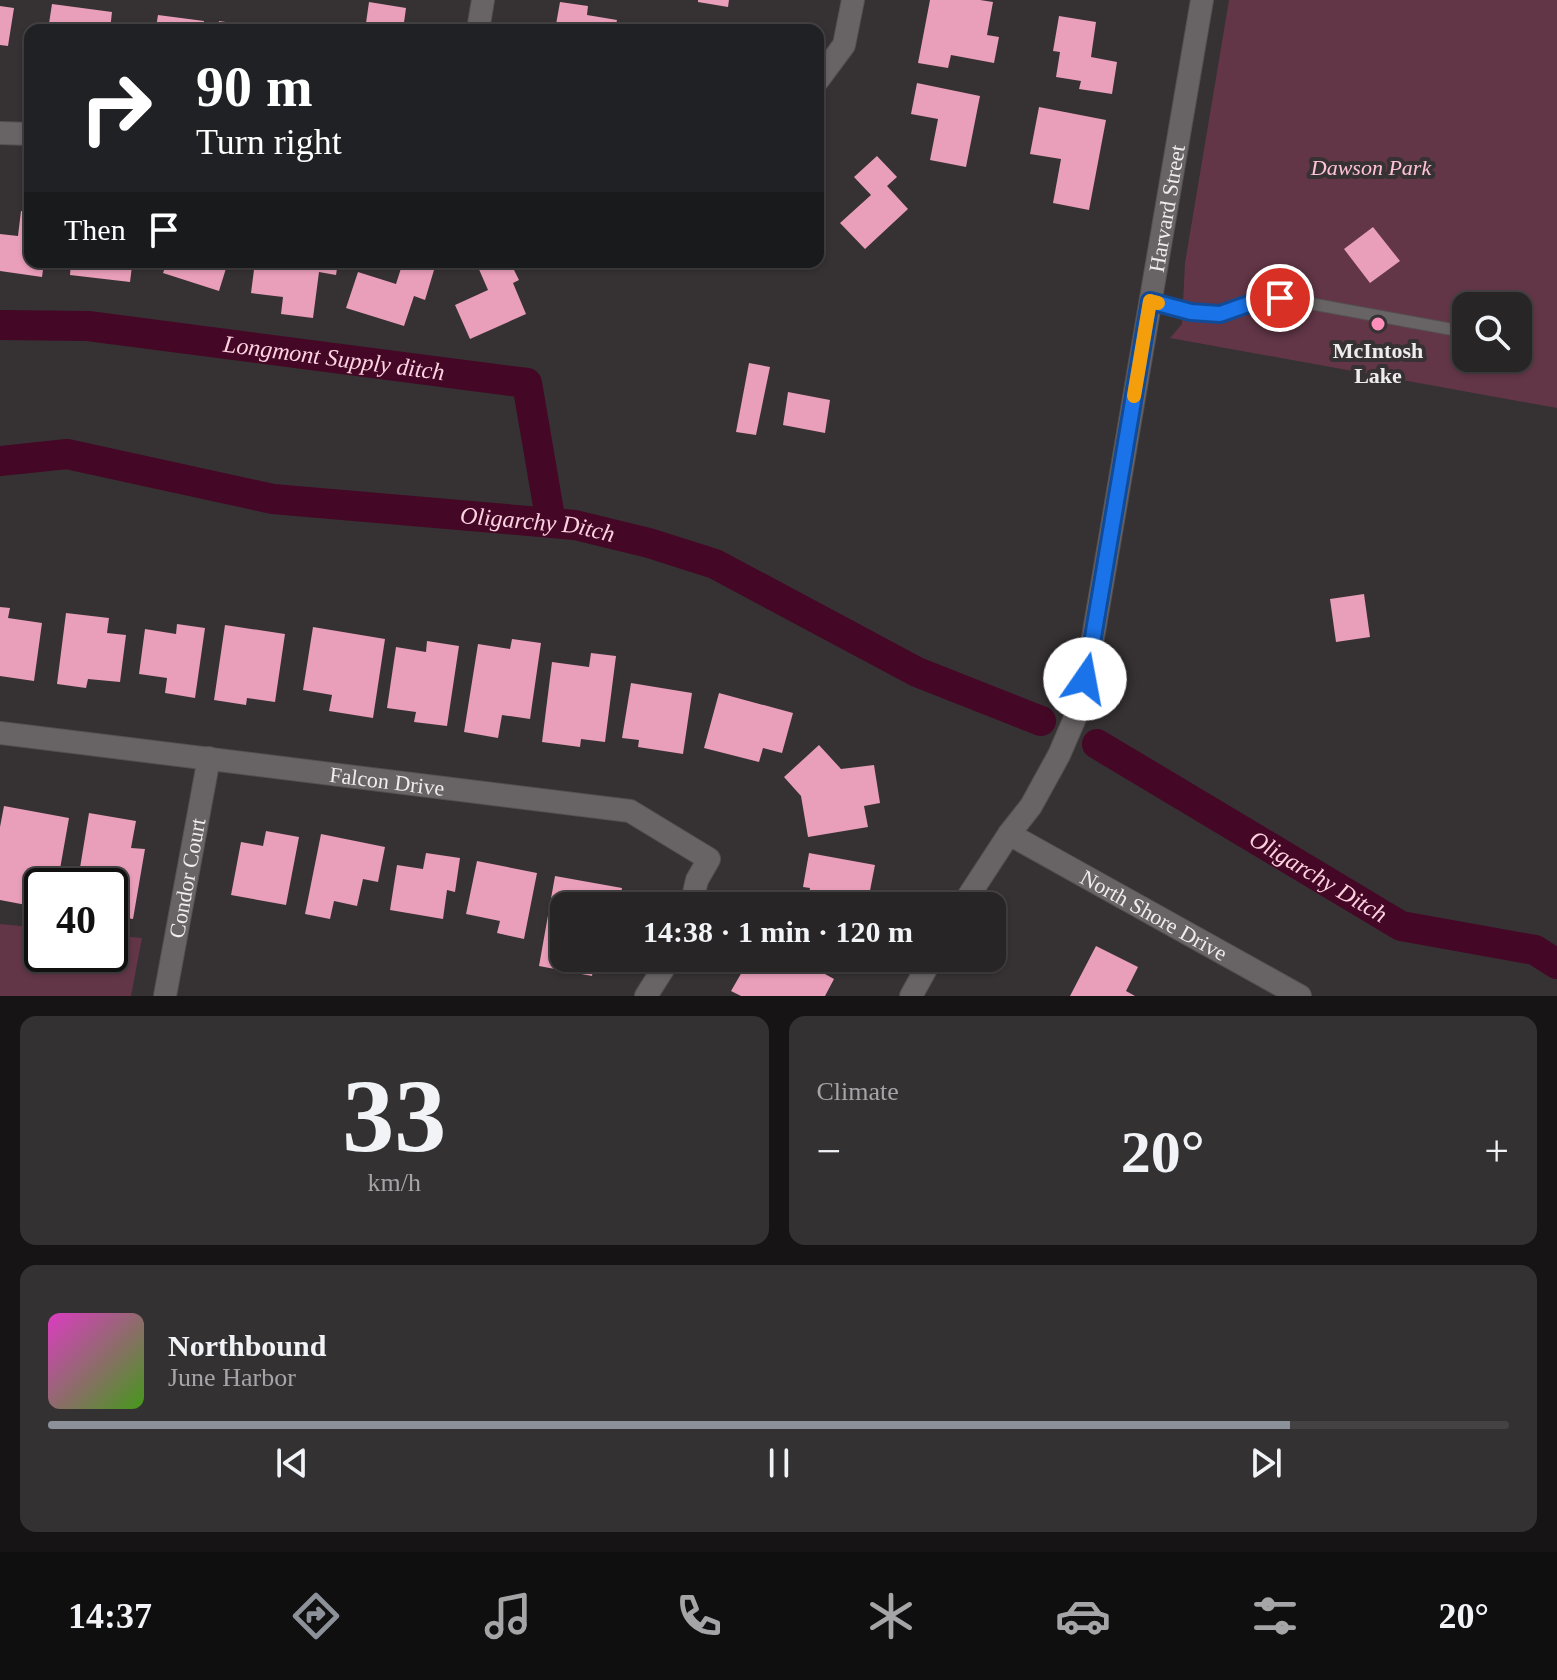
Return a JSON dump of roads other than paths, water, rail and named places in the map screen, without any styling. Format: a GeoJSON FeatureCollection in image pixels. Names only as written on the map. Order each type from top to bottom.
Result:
{"type":"FeatureCollection","features":[{"type":"Feature","properties":{"kind":"street"},"geometry":{"type":"LineString","coordinates":[[479,24],[483,0]]}},
{"type":"Feature","properties":{"kind":"street"},"geometry":{"type":"LineString","coordinates":[[824,72],[844,45],[853,0]]}},
{"type":"Feature","properties":{"kind":"street","name":"Harvard Street"},"geometry":{"type":"LineString","coordinates":[[970,892],[1031,806],[1059,755],[1078,711],[1202,0]]}},
{"type":"Feature","properties":{"kind":"street"},"geometry":{"type":"LineString","coordinates":[[0,133],[24,134]]}},
{"type":"Feature","properties":{"kind":"street","name":"Falcon Drive"},"geometry":{"type":"LineString","coordinates":[[0,733],[630,811],[709,859],[694,892]]}},
{"type":"Feature","properties":{"kind":"street","name":"Condor Court"},"geometry":{"type":"LineString","coordinates":[[165,996],[209,758]]}},
{"type":"Feature","properties":{"kind":"street","name":"North Shore Drive"},"geometry":{"type":"LineString","coordinates":[[1009,834],[1300,996]]}},
{"type":"Feature","properties":{"kind":"street"},"geometry":{"type":"LineString","coordinates":[[646,996],[661,972]]}},
{"type":"Feature","properties":{"kind":"street"},"geometry":{"type":"LineString","coordinates":[[911,996],[924,972]]}},
{"type":"Feature","properties":{"kind":"lane"},"geometry":{"type":"LineString","coordinates":[[1150,301],[1191,312],[1220,314],[1257,301],[1280,298],[1452,329]]}},
{"type":"Feature","properties":{"kind":"waterway","name":"Longmont Supply ditch"},"geometry":{"type":"LineString","coordinates":[[0,325],[88,326],[527,383],[551,523]]}},
{"type":"Feature","properties":{"kind":"waterway","name":"Oligarchy Ditch"},"geometry":{"type":"LineString","coordinates":[[0,461],[67,454],[273,499],[575,525],[649,543],[715,564],[917,672],[1041,721]]}},
{"type":"Feature","properties":{"kind":"waterway","name":"Oligarchy Ditch"},"geometry":{"type":"LineString","coordinates":[[1097,744],[1401,926],[1535,950],[1557,964]]}},
{"type":"Feature","properties":{"kind":"place","name":"McIntosh Lake"},"geometry":{"type":"Point","coordinates":[1378,324]}},
{"type":"Feature","properties":{"kind":"park label","name":"Dawson Park"},"geometry":{"type":"Point","coordinates":[1371,167]}}]}
